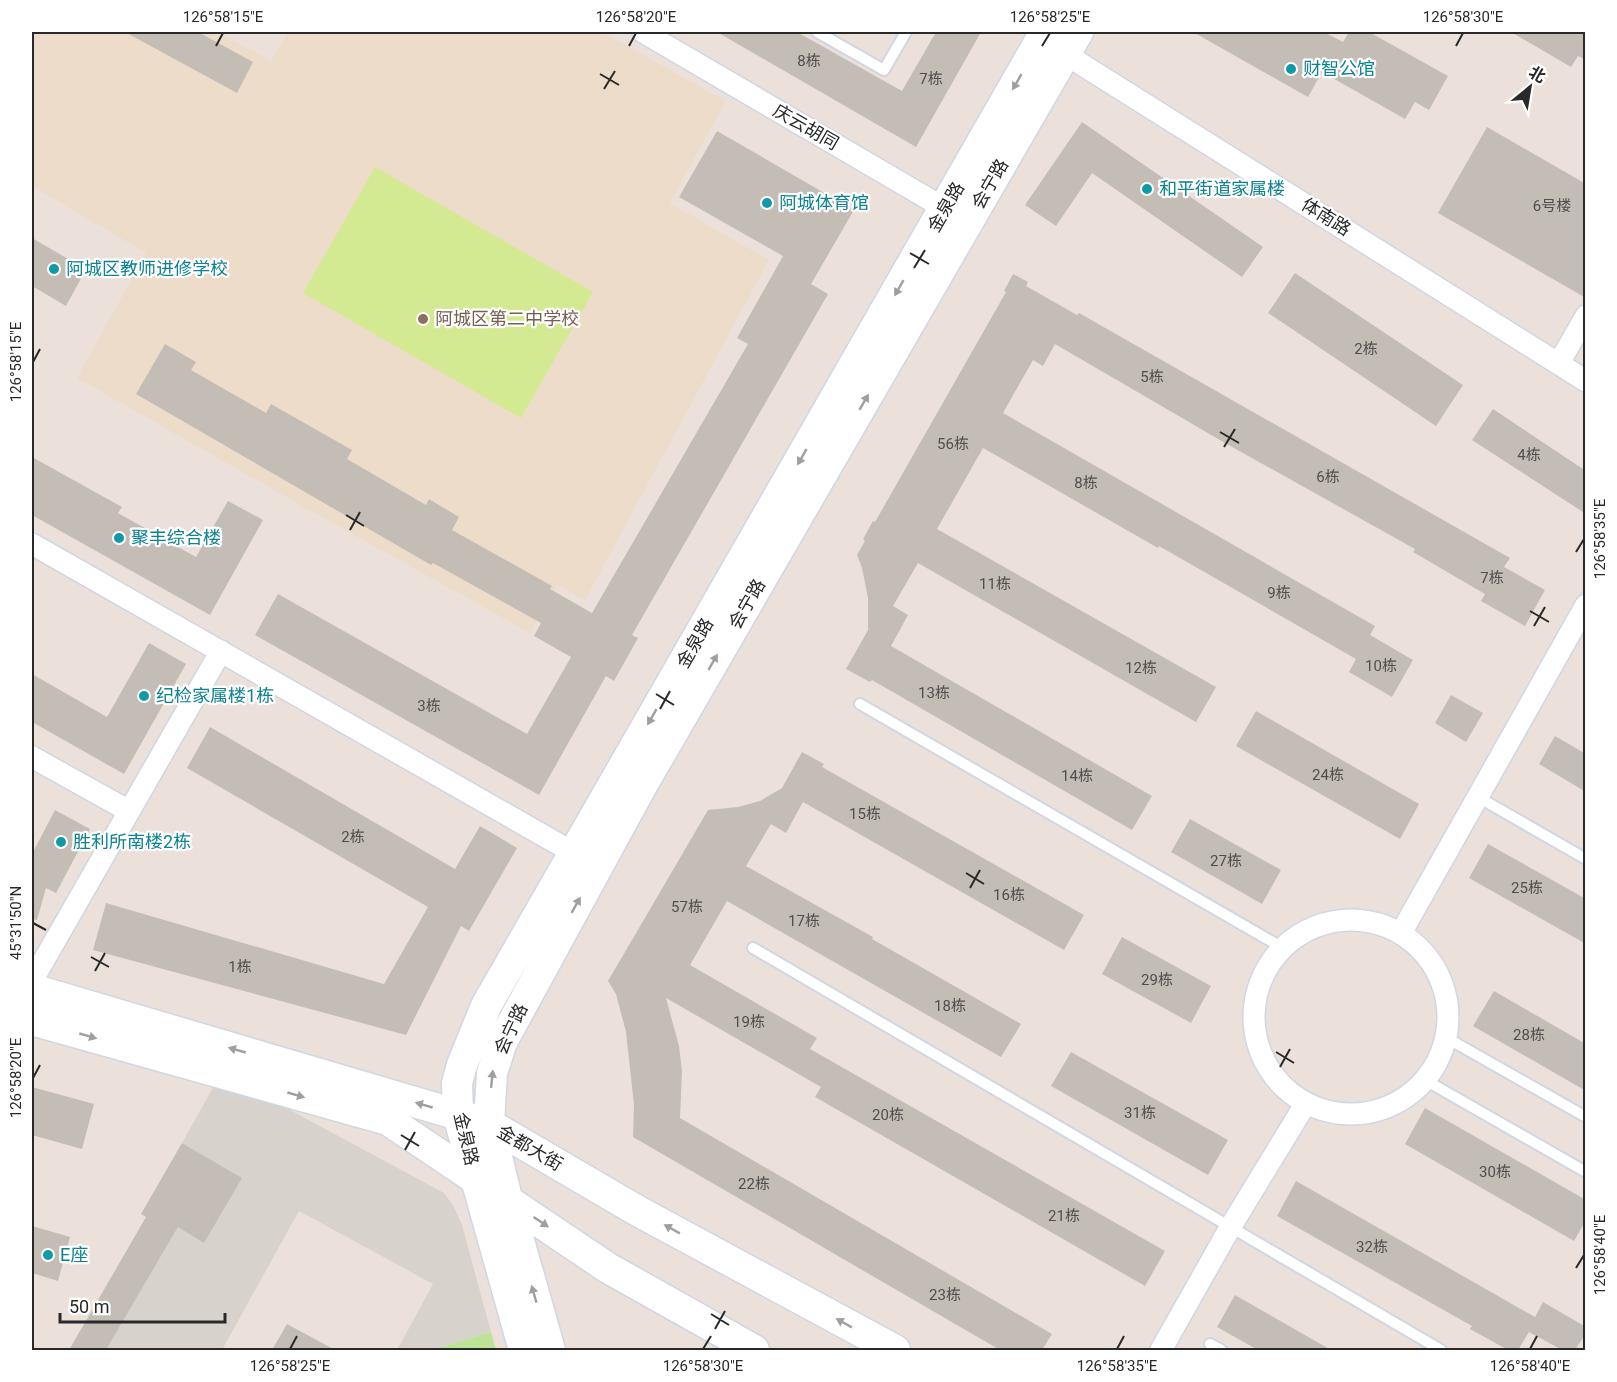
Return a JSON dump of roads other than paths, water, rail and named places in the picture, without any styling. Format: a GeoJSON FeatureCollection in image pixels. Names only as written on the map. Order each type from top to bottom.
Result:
{"type":"FeatureCollection","features":[{"type":"Feature","properties":{"kind":"main road","name":"金泉路"},"geometry":{"type":"LineString","coordinates":[[524,1350],[458,1115],[457,1083],[472,1035],[486,1006],[574,853],[957,215],[1046,32]]}},
{"type":"Feature","properties":{"kind":"main road","name":"会宁路"},"geometry":{"type":"LineString","coordinates":[[507,1198],[489,1124],[492,1073],[502,1042],[957,215],[1071,43]]}},
{"type":"Feature","properties":{"kind":"main road","name":"金都大街"},"geometry":{"type":"LineString","coordinates":[[32,989],[489,1124],[636,1210],[895,1350]]}},
{"type":"Feature","properties":{"kind":"main road"},"geometry":{"type":"LineString","coordinates":[[32,1020],[388,1120],[608,1268],[754,1350]]}},
{"type":"Feature","properties":{"kind":"main road"},"geometry":{"type":"LineString","coordinates":[[507,1198],[550,1350]]}},
{"type":"Feature","properties":{"kind":"street","name":"庆云胡同"},"geometry":{"type":"LineString","coordinates":[[643,32],[957,215]]}},
{"type":"Feature","properties":{"kind":"street","name":"体南路"},"geometry":{"type":"LineString","coordinates":[[1071,43],[1586,381]]}},
{"type":"Feature","properties":{"kind":"street"},"geometry":{"type":"LineString","coordinates":[[1559,363],[1586,316]]}},
{"type":"Feature","properties":{"kind":"street"},"geometry":{"type":"LineString","coordinates":[[32,544],[574,853]]}},
{"type":"Feature","properties":{"kind":"street"},"geometry":{"type":"LineString","coordinates":[[1401,933],[1586,605]]}},
{"type":"Feature","properties":{"kind":"street"},"geometry":{"type":"LineString","coordinates":[[32,981],[221,651]]}},
{"type":"Feature","properties":{"kind":"street"},"geometry":{"type":"LineString","coordinates":[[32,757],[129,811]]}},
{"type":"Feature","properties":{"kind":"street"},"geometry":{"type":"LineString","coordinates":[[1345,920],[1374,923],[1401,933],[1428,958],[1445,992],[1448,1010],[1446,1037],[1436,1064],[1412,1093],[1396,1103],[1370,1112],[1342,1113],[1323,1110],[1306,1103],[1276,1078],[1257,1044],[1254,1006],[1258,987],[1266,969],[1283,948],[1307,929],[1345,920]]}},
{"type":"Feature","properties":{"kind":"street"},"geometry":{"type":"LineString","coordinates":[[1161,1350],[1231,1226],[1306,1103]]}},
{"type":"Feature","properties":{"kind":"lane"},"geometry":{"type":"LineString","coordinates":[[817,32],[884,70],[906,32]]}},
{"type":"Feature","properties":{"kind":"lane"},"geometry":{"type":"LineString","coordinates":[[860,704],[1283,948]]}},
{"type":"Feature","properties":{"kind":"lane"},"geometry":{"type":"LineString","coordinates":[[1478,797],[1586,859]]}},
{"type":"Feature","properties":{"kind":"lane"},"geometry":{"type":"LineString","coordinates":[[753,948],[1441,1350]]}},
{"type":"Feature","properties":{"kind":"lane"},"geometry":{"type":"LineString","coordinates":[[1446,1037],[1586,1117]]}},
{"type":"Feature","properties":{"kind":"lane"},"geometry":{"type":"LineString","coordinates":[[1425,1080],[1586,1172]]}},
{"type":"Feature","properties":{"kind":"lane"},"geometry":{"type":"LineString","coordinates":[[1209,1344],[1221,1350]]}},
{"type":"Feature","properties":{"kind":"place","name":"财智公馆"},"geometry":{"type":"Point","coordinates":[1291,69]}},
{"type":"Feature","properties":{"kind":"place","name":"和平街道家属楼"},"geometry":{"type":"Point","coordinates":[1147,189]}},
{"type":"Feature","properties":{"kind":"place","name":"阿城体育馆"},"geometry":{"type":"Point","coordinates":[767,203]}},
{"type":"Feature","properties":{"kind":"place","name":"阿城区教师进修学校"},"geometry":{"type":"Point","coordinates":[54,269]}},
{"type":"Feature","properties":{"kind":"place","name":"阿城区第二中学校"},"geometry":{"type":"Point","coordinates":[423,319]}},
{"type":"Feature","properties":{"kind":"place","name":"聚丰综合楼"},"geometry":{"type":"Point","coordinates":[119,538]}},
{"type":"Feature","properties":{"kind":"place","name":"纪检家属楼1栋"},"geometry":{"type":"Point","coordinates":[144,696]}},
{"type":"Feature","properties":{"kind":"place","name":"胜利所南楼2栋"},"geometry":{"type":"Point","coordinates":[61,842]}},
{"type":"Feature","properties":{"kind":"place","name":"E座"},"geometry":{"type":"Point","coordinates":[48,1255]}}]}
